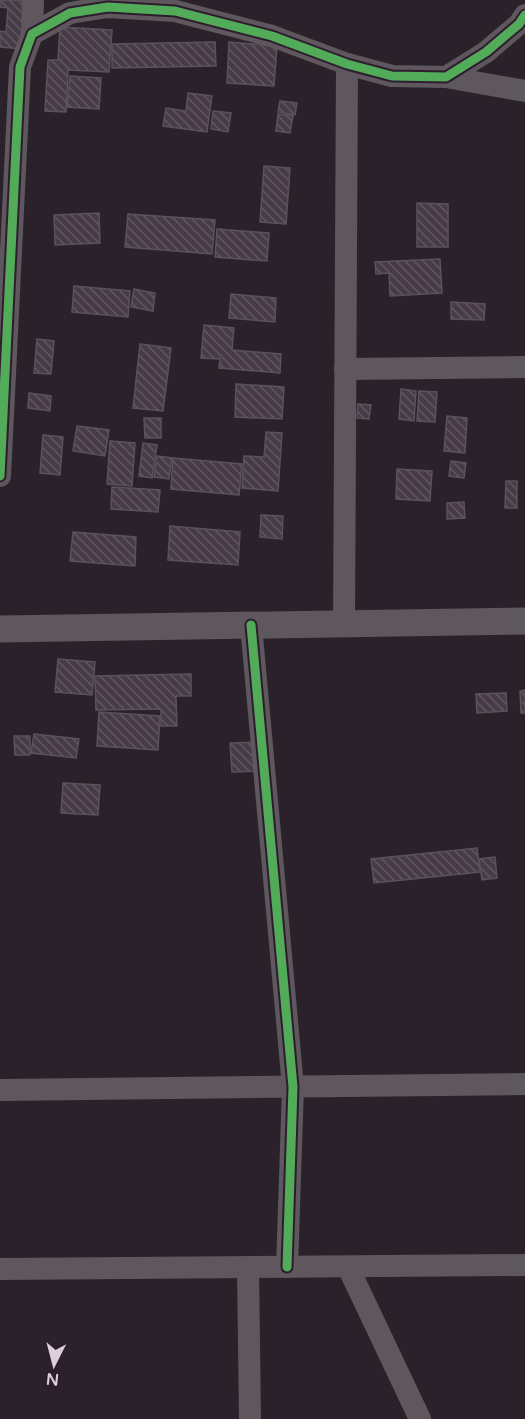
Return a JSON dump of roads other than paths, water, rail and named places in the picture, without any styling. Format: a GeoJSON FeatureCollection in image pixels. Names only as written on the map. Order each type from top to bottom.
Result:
{"type":"FeatureCollection","features":[{"type":"Feature","properties":{"kind":"street"},"geometry":{"type":"LineString","coordinates":[[0,476],[9,117],[20,67],[32,34],[33,0]]}},
{"type":"Feature","properties":{"kind":"street"},"geometry":{"type":"LineString","coordinates":[[32,34],[70,13],[108,7],[175,11],[272,36],[347,64],[392,76],[446,76],[525,91]]}},
{"type":"Feature","properties":{"kind":"street"},"geometry":{"type":"LineString","coordinates":[[446,76],[486,52],[519,24],[525,15]]}},
{"type":"Feature","properties":{"kind":"street"},"geometry":{"type":"LineString","coordinates":[[344,624],[347,64]]}},
{"type":"Feature","properties":{"kind":"street"},"geometry":{"type":"LineString","coordinates":[[345,369],[525,367]]}},
{"type":"Feature","properties":{"kind":"street"},"geometry":{"type":"LineString","coordinates":[[0,629],[525,621]]}},
{"type":"Feature","properties":{"kind":"street"},"geometry":{"type":"LineString","coordinates":[[251,625],[293,1087],[287,1267]]}},
{"type":"Feature","properties":{"kind":"street"},"geometry":{"type":"LineString","coordinates":[[0,1090],[525,1084]]}},
{"type":"Feature","properties":{"kind":"street"},"geometry":{"type":"LineString","coordinates":[[0,1269],[525,1265]]}},
{"type":"Feature","properties":{"kind":"street"},"geometry":{"type":"LineString","coordinates":[[348,1267],[420,1419]]}},
{"type":"Feature","properties":{"kind":"street"},"geometry":{"type":"LineString","coordinates":[[248,1268],[250,1419]]}}]}
